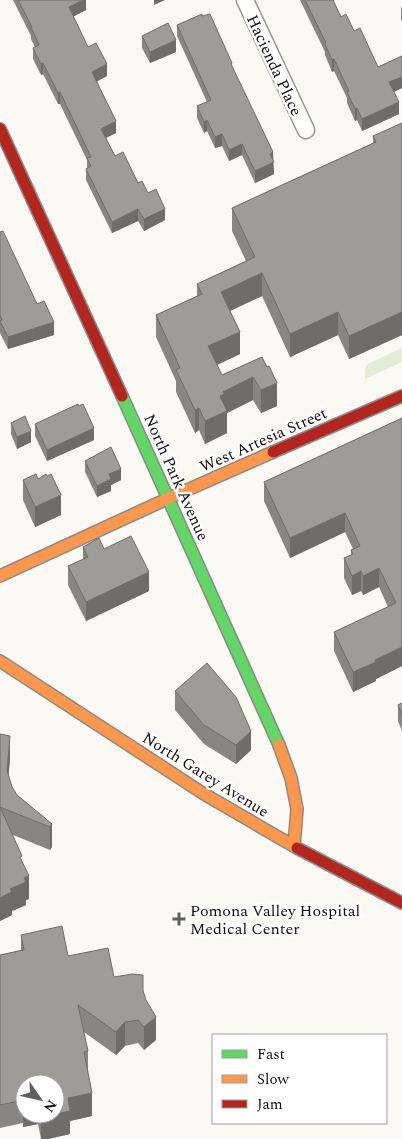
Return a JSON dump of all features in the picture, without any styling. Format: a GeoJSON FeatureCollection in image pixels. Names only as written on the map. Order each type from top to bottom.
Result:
{"type":"FeatureCollection","features":[{"type":"Feature","properties":{"kind":"street","name":"Hacienda Place"},"geometry":{"type":"LineString","coordinates":[[245,0],[306,130]]}},
{"type":"Feature","properties":{"kind":"street","name":"North Park Avenue"},"geometry":{"type":"LineString","coordinates":[[0,129],[169,498],[278,743],[291,778],[297,810],[294,846]]}},
{"type":"Feature","properties":{"kind":"street","name":"West Artesia Street"},"geometry":{"type":"LineString","coordinates":[[0,576],[169,498],[402,396]]}},
{"type":"Feature","properties":{"kind":"street","name":"North Garey Avenue"},"geometry":{"type":"LineString","coordinates":[[0,661],[204,794],[294,846],[402,903]]}},
{"type":"Feature","properties":{"kind":"green space"},"geometry":{"type":"Polygon","coordinates":[[[402,348],[402,362],[365,379],[365,368],[368,364],[402,348]]]}},
{"type":"Feature","properties":{"kind":"building"},"geometry":{"type":"Polygon","coordinates":[[[18,0],[83,0],[69,7],[88,47],[96,43],[107,64],[92,72],[116,121],[101,129],[115,156],[123,152],[138,183],[142,181],[148,193],[156,189],[165,209],[144,219],[138,209],[112,222],[86,169],[91,166],[87,158],[91,157],[60,92],[58,93],[33,48],[39,45],[18,0]]]}},
{"type":"Feature","properties":{"kind":"building"},"geometry":{"type":"Polygon","coordinates":[[[305,0],[333,0],[341,17],[346,14],[354,31],[360,28],[378,67],[402,56],[402,77],[389,82],[399,102],[362,119],[357,108],[355,109],[347,92],[349,91],[334,59],[332,60],[326,43],[305,0]]]}},
{"type":"Feature","properties":{"kind":"building"},"geometry":{"type":"Polygon","coordinates":[[[202,14],[202,16],[210,14],[231,64],[273,152],[270,154],[274,162],[255,171],[242,144],[229,150],[222,134],[215,137],[207,120],[204,122],[197,106],[211,100],[177,25],[202,14]]]}},
{"type":"Feature","properties":{"kind":"building"},"geometry":{"type":"Polygon","coordinates":[[[168,23],[176,40],[150,52],[142,36],[168,23]]]}},
{"type":"Feature","properties":{"kind":"building"},"geometry":{"type":"Polygon","coordinates":[[[402,123],[402,312],[349,336],[338,312],[290,334],[262,273],[221,292],[240,332],[208,346],[222,375],[262,357],[267,367],[269,366],[277,383],[261,390],[253,377],[223,392],[224,394],[220,396],[227,411],[205,421],[199,408],[195,410],[176,370],[180,368],[156,315],[202,294],[197,284],[255,257],[232,208],[376,142],[373,136],[402,123]]]}},
{"type":"Feature","properties":{"kind":"building"},"geometry":{"type":"Polygon","coordinates":[[[3,231],[37,304],[44,301],[54,322],[8,337],[0,321],[2,320],[0,315],[0,232],[3,231]]]}},
{"type":"Feature","properties":{"kind":"building"},"geometry":{"type":"Polygon","coordinates":[[[78,404],[79,406],[83,404],[94,428],[47,450],[35,424],[78,404]]]}},
{"type":"Feature","properties":{"kind":"building"},"geometry":{"type":"Polygon","coordinates":[[[25,416],[31,431],[17,437],[11,423],[25,416]]]}},
{"type":"Feature","properties":{"kind":"building"},"geometry":{"type":"Polygon","coordinates":[[[402,418],[402,647],[375,660],[376,662],[353,672],[334,632],[396,603],[379,568],[363,576],[361,571],[352,576],[344,558],[353,554],[351,550],[360,546],[345,513],[290,538],[264,482],[402,418]]]}},
{"type":"Feature","properties":{"kind":"building"},"geometry":{"type":"Polygon","coordinates":[[[111,447],[121,469],[109,474],[111,479],[97,486],[85,461],[111,447]]]}},
{"type":"Feature","properties":{"kind":"building"},"geometry":{"type":"Polygon","coordinates":[[[36,474],[38,479],[46,474],[47,476],[51,474],[61,495],[35,507],[23,480],[36,474]]]}},
{"type":"Feature","properties":{"kind":"building"},"geometry":{"type":"Polygon","coordinates":[[[131,536],[149,572],[86,602],[68,566],[88,557],[83,547],[99,538],[104,549],[131,536]]]}},
{"type":"Feature","properties":{"kind":"building"},"geometry":{"type":"Polygon","coordinates":[[[207,663],[236,697],[251,731],[236,745],[204,725],[175,691],[207,663]]]}},
{"type":"Feature","properties":{"kind":"building"},"geometry":{"type":"Polygon","coordinates":[[[402,703],[402,715],[398,705],[402,703]]]}},
{"type":"Feature","properties":{"kind":"building"},"geometry":{"type":"Polygon","coordinates":[[[0,734],[10,736],[7,770],[12,787],[17,795],[52,824],[50,827],[0,807],[0,734]]]}},
{"type":"Feature","properties":{"kind":"building"},"geometry":{"type":"Polygon","coordinates":[[[0,807],[29,876],[24,878],[26,882],[10,889],[12,892],[0,898],[0,807]]]}},
{"type":"Feature","properties":{"kind":"building"},"geometry":{"type":"Polygon","coordinates":[[[62,926],[68,956],[108,948],[114,977],[132,974],[143,975],[143,991],[156,1017],[144,1027],[138,1020],[125,1022],[116,1032],[78,1005],[88,1051],[84,1052],[92,1093],[68,1098],[70,1111],[65,1112],[65,1074],[15,1074],[15,1102],[0,1105],[0,955],[24,950],[21,935],[62,926]]]}},
{"type":"Feature","properties":{"kind":"traffic: fast"},"geometry":{"type":"LineString","coordinates":[[122,396],[279,745]]}},
{"type":"Feature","properties":{"kind":"traffic: slow"},"geometry":{"type":"LineString","coordinates":[[0,576],[273,452]]}},
{"type":"Feature","properties":{"kind":"traffic: slow"},"geometry":{"type":"LineString","coordinates":[[0,661],[204,794],[297,848]]}},
{"type":"Feature","properties":{"kind":"traffic: slow"},"geometry":{"type":"LineString","coordinates":[[279,745],[291,778],[297,809],[294,846]]}},
{"type":"Feature","properties":{"kind":"traffic: jam"},"geometry":{"type":"LineString","coordinates":[[0,129],[122,396]]}},
{"type":"Feature","properties":{"kind":"traffic: jam"},"geometry":{"type":"LineString","coordinates":[[273,452],[402,396]]}},
{"type":"Feature","properties":{"kind":"traffic: jam"},"geometry":{"type":"LineString","coordinates":[[297,848],[402,903]]}},
{"type":"Feature","properties":{"kind":"place","name":"Pomona Valley Hospital Medical Center"},"geometry":{"type":"Point","coordinates":[179,919]}}]}
